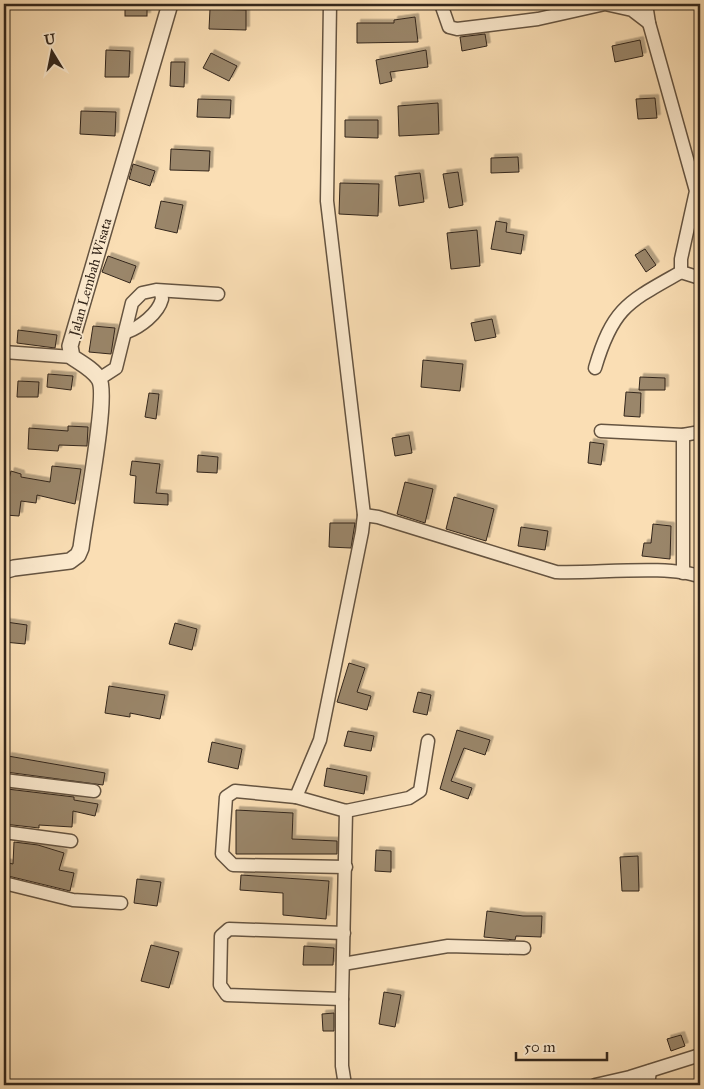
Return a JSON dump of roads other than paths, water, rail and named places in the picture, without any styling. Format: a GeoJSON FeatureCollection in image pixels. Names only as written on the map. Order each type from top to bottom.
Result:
{"type":"FeatureCollection","features":[{"type":"Feature","properties":{"kind":"street","name":"Jalan Lembah Wisata"},"geometry":{"type":"LineString","coordinates":[[72,357],[70,346],[170,4]]}},
{"type":"Feature","properties":{"kind":"street"},"geometry":{"type":"LineString","coordinates":[[296,797],[320,740],[364,516],[327,201],[330,4]]}},
{"type":"Feature","properties":{"kind":"street"},"geometry":{"type":"LineString","coordinates":[[441,4],[449,27],[457,28],[538,19],[605,4],[632,10],[649,23]]}},
{"type":"Feature","properties":{"kind":"street"},"geometry":{"type":"LineString","coordinates":[[646,4],[649,23],[698,190],[681,259],[681,272]]}},
{"type":"Feature","properties":{"kind":"street"},"geometry":{"type":"LineString","coordinates":[[595,368],[609,330],[623,308],[638,296],[681,272],[700,278]]}},
{"type":"Feature","properties":{"kind":"street"},"geometry":{"type":"LineString","coordinates":[[99,378],[116,368],[132,303],[136,297],[146,290],[218,294]]}},
{"type":"Feature","properties":{"kind":"street"},"geometry":{"type":"LineString","coordinates":[[126,332],[134,329],[159,307],[162,299],[160,292]]}},
{"type":"Feature","properties":{"kind":"street"},"geometry":{"type":"LineString","coordinates":[[4,352],[72,357],[99,378],[101,388],[100,422],[78,555],[74,560],[61,564],[43,564],[4,571]]}},
{"type":"Feature","properties":{"kind":"street"},"geometry":{"type":"LineString","coordinates":[[601,431],[683,435],[700,432]]}},
{"type":"Feature","properties":{"kind":"street"},"geometry":{"type":"LineString","coordinates":[[683,435],[683,573]]}},
{"type":"Feature","properties":{"kind":"street"},"geometry":{"type":"LineString","coordinates":[[364,516],[378,518],[556,572],[683,573],[700,578]]}},
{"type":"Feature","properties":{"kind":"street"},"geometry":{"type":"LineString","coordinates":[[346,867],[233,865],[222,854],[226,797],[229,793],[235,791],[296,797],[346,811],[409,798],[420,791],[428,741]]}},
{"type":"Feature","properties":{"kind":"street"},"geometry":{"type":"LineString","coordinates":[[4,780],[94,791]]}},
{"type":"Feature","properties":{"kind":"street"},"geometry":{"type":"LineString","coordinates":[[345,1085],[342,1066],[342,999],[346,811]]}},
{"type":"Feature","properties":{"kind":"street"},"geometry":{"type":"LineString","coordinates":[[4,832],[71,840]]}},
{"type":"Feature","properties":{"kind":"street"},"geometry":{"type":"LineString","coordinates":[[4,883],[73,900],[121,903]]}},
{"type":"Feature","properties":{"kind":"street"},"geometry":{"type":"LineString","coordinates":[[342,999],[227,995],[220,985],[221,936],[229,929],[344,932]]}},
{"type":"Feature","properties":{"kind":"street"},"geometry":{"type":"LineString","coordinates":[[343,964],[448,946],[524,948]]}},
{"type":"Feature","properties":{"kind":"street"},"geometry":{"type":"LineString","coordinates":[[595,1085],[650,1071],[700,1055]]}},
{"type":"Feature","properties":{"kind":"street"},"geometry":{"type":"LineString","coordinates":[[648,1085],[650,1071]]}}]}
